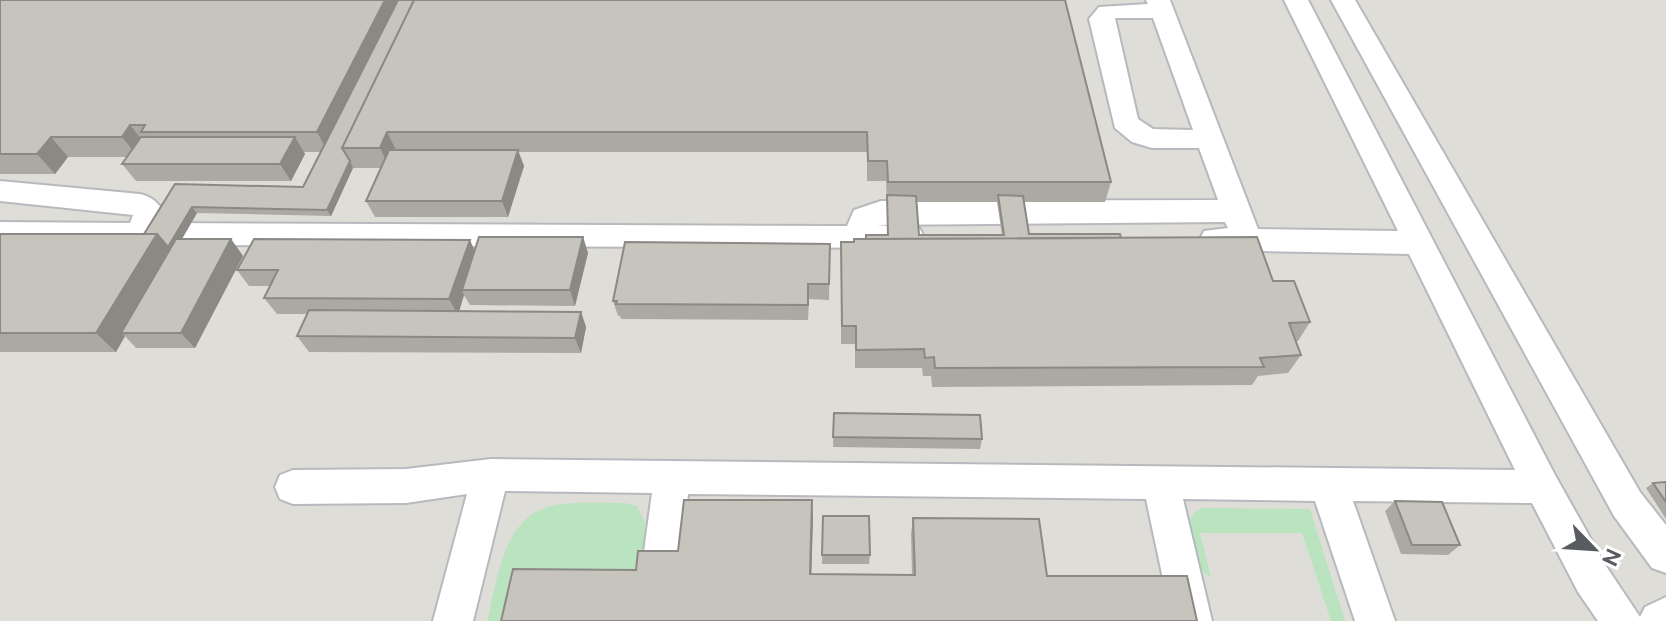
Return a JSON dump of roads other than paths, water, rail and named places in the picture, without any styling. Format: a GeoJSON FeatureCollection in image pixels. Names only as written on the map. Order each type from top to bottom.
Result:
{"type":"FeatureCollection","features":[{"type":"Feature","properties":{"kind":"street"},"geometry":{"type":"LineString","coordinates":[[1296,0],[1542,487],[1592,579],[1622,621]]}},
{"type":"Feature","properties":{"kind":"street"},"geometry":{"type":"LineString","coordinates":[[1343,0],[1627,504],[1666,555]]}},
{"type":"Feature","properties":{"kind":"street"},"geometry":{"type":"LineString","coordinates":[[1208,139],[1149,138],[1137,134],[1125,122],[1101,19],[1107,12],[1160,6],[1242,225]]}},
{"type":"Feature","properties":{"kind":"street"},"geometry":{"type":"LineString","coordinates":[[0,191],[140,204],[149,213],[139,234]]}},
{"type":"Feature","properties":{"kind":"street"},"geometry":{"type":"LineString","coordinates":[[0,233],[859,237],[1242,225],[1421,243]]}},
{"type":"Feature","properties":{"kind":"street"},"geometry":{"type":"LineString","coordinates":[[293,487],[406,486],[491,475],[1542,487]]}},
{"type":"Feature","properties":{"kind":"street"},"geometry":{"type":"LineString","coordinates":[[453,621],[491,475]]}},
{"type":"Feature","properties":{"kind":"street"},"geometry":{"type":"LineString","coordinates":[[661,566],[672,477]]}},
{"type":"Feature","properties":{"kind":"street"},"geometry":{"type":"LineString","coordinates":[[1161,483],[1192,621]]}},
{"type":"Feature","properties":{"kind":"street"},"geometry":{"type":"LineString","coordinates":[[1328,484],[1375,621]]}},
{"type":"Feature","properties":{"kind":"street"},"geometry":{"type":"LineString","coordinates":[[1659,621],[1666,617]]}}]}
